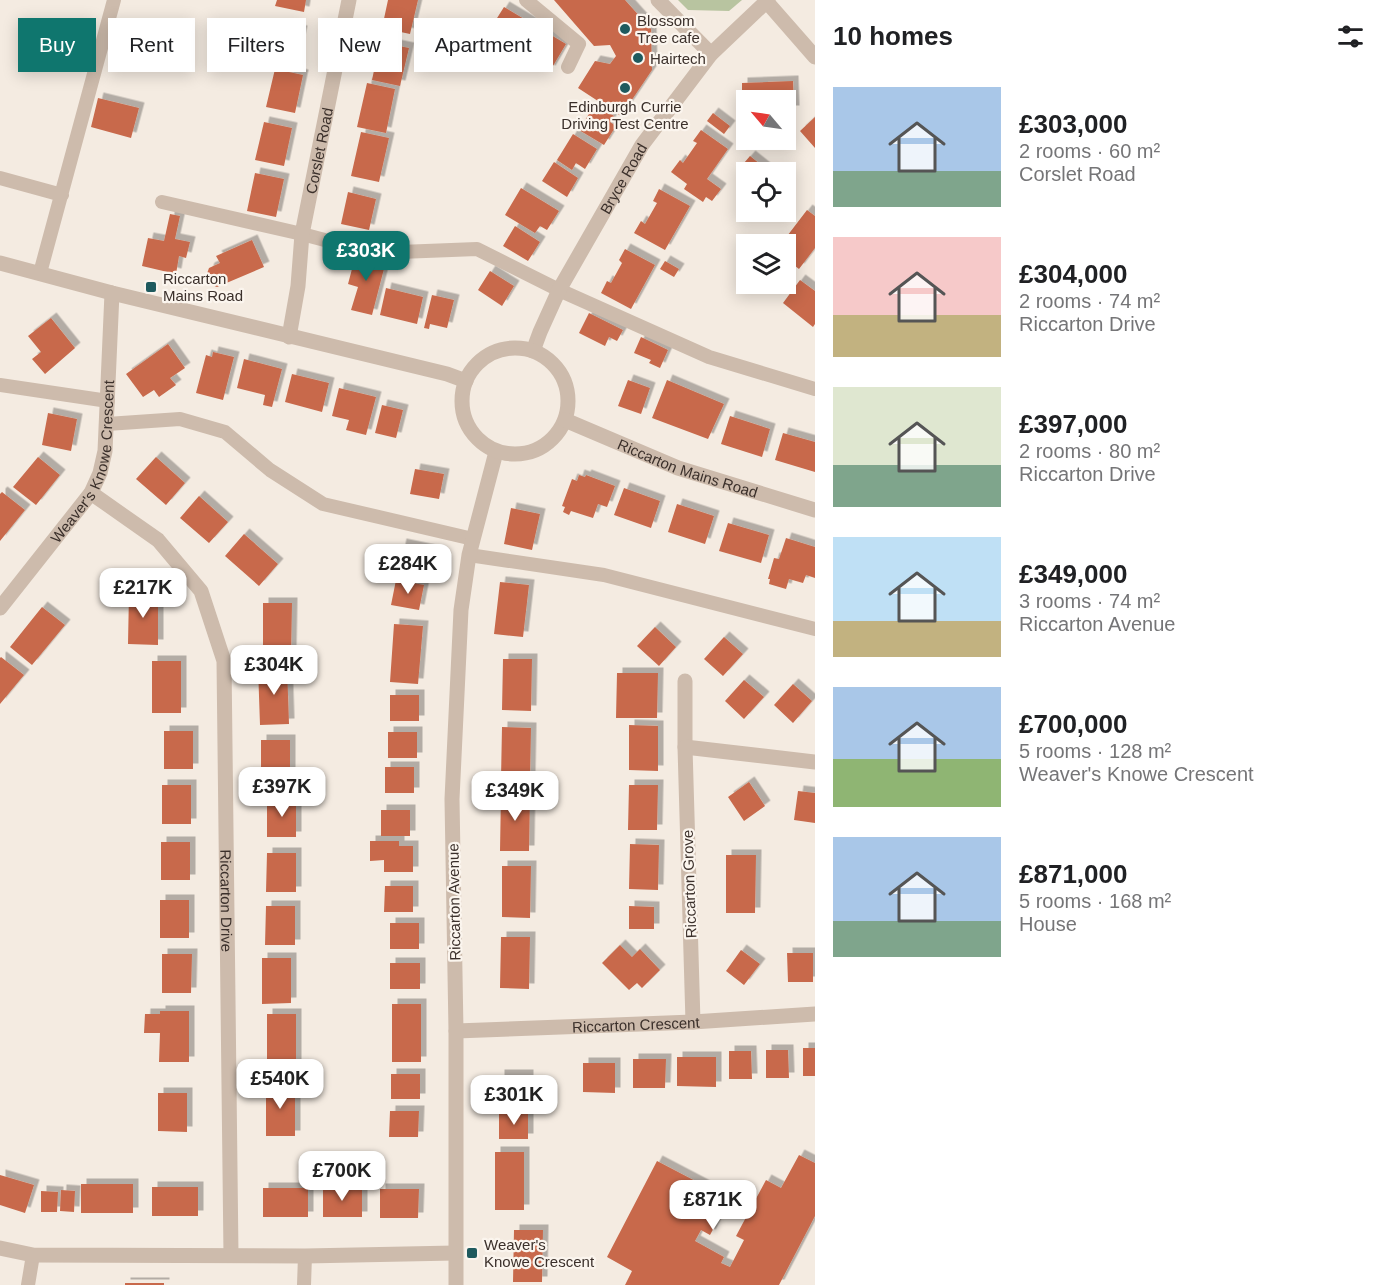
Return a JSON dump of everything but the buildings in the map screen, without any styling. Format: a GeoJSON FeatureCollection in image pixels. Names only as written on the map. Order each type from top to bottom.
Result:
{"type":"FeatureCollection","features":[{"type":"Feature","properties":{"kind":"street","name":"Corslet Road"},"geometry":{"type":"LineString","coordinates":[[289,337],[298,286],[302,234],[349,0]]}},
{"type":"Feature","properties":{"kind":"street"},"geometry":{"type":"LineString","coordinates":[[658,0],[711,54]]}},
{"type":"Feature","properties":{"kind":"street"},"geometry":{"type":"LineString","coordinates":[[767,1],[815,57]]}},
{"type":"Feature","properties":{"kind":"street","name":"Bryce Road"},"geometry":{"type":"LineString","coordinates":[[533,351],[559,291],[642,145],[711,54],[767,1]]}},
{"type":"Feature","properties":{"kind":"street"},"geometry":{"type":"LineString","coordinates":[[0,263],[289,337],[447,374],[466,381]]}},
{"type":"Feature","properties":{"kind":"street","name":"Weaver's Knowe Crescent"},"geometry":{"type":"LineString","coordinates":[[0,608],[91,493],[100,472],[105,451],[107,424],[112,293]]}},
{"type":"Feature","properties":{"kind":"street"},"geometry":{"type":"LineString","coordinates":[[518,348],[533,351],[548,359],[559,372],[566,387],[568,403],[565,420],[556,435],[543,446],[528,453],[496,452],[480,441],[470,428],[464,413],[462,397],[466,381],[475,367],[487,356],[501,350],[518,348]]}},
{"type":"Feature","properties":{"kind":"street","name":"Riccarton Mains Road"},"geometry":{"type":"LineString","coordinates":[[565,420],[678,468],[815,510]]}},
{"type":"Feature","properties":{"kind":"street","name":"Riccarton Avenue"},"geometry":{"type":"LineString","coordinates":[[456,1285],[456,1031],[452,799],[461,610],[469,555],[496,452]]}},
{"type":"Feature","properties":{"kind":"street","name":"Riccarton Drive"},"geometry":{"type":"LineString","coordinates":[[91,493],[158,540],[201,591],[224,661],[231,1255]]}},
{"type":"Feature","properties":{"kind":"street","name":"Riccarton Grove"},"geometry":{"type":"LineString","coordinates":[[685,681],[693,1022]]}},
{"type":"Feature","properties":{"kind":"street"},"geometry":{"type":"LineString","coordinates":[[686,747],[815,762]]}},
{"type":"Feature","properties":{"kind":"street","name":"Riccarton Crescent"},"geometry":{"type":"LineString","coordinates":[[456,1031],[693,1022],[815,1014]]}},
{"type":"Feature","properties":{"kind":"street"},"geometry":{"type":"LineString","coordinates":[[0,1248],[33,1255],[305,1256],[455,1253]]}},
{"type":"Feature","properties":{"kind":"lane"},"geometry":{"type":"LineString","coordinates":[[40,273],[114,0]]}},
{"type":"Feature","properties":{"kind":"lane"},"geometry":{"type":"LineString","coordinates":[[526,0],[579,44],[568,67]]}},
{"type":"Feature","properties":{"kind":"lane"},"geometry":{"type":"LineString","coordinates":[[0,178],[62,195]]}},
{"type":"Feature","properties":{"kind":"lane"},"geometry":{"type":"LineString","coordinates":[[162,202],[374,253],[477,249],[559,291],[709,357],[815,389]]}},
{"type":"Feature","properties":{"kind":"lane"},"geometry":{"type":"LineString","coordinates":[[0,385],[108,401]]}},
{"type":"Feature","properties":{"kind":"lane"},"geometry":{"type":"LineString","coordinates":[[107,424],[180,419],[225,432],[270,470],[323,504],[473,539]]}},
{"type":"Feature","properties":{"kind":"lane"},"geometry":{"type":"LineString","coordinates":[[469,555],[604,575],[815,628]]}},
{"type":"Feature","properties":{"kind":"lane"},"geometry":{"type":"LineString","coordinates":[[28,1285],[33,1255]]}},
{"type":"Feature","properties":{"kind":"lane"},"geometry":{"type":"LineString","coordinates":[[304,1285],[305,1256]]}},
{"type":"Feature","properties":{"kind":"green space"},"geometry":{"type":"Polygon","coordinates":[[[678,0],[742,0],[729,11],[688,10],[678,0]]]}},
{"type":"Feature","properties":{"kind":"place","name":"Blossom Tree cafe"},"geometry":{"type":"Point","coordinates":[625,29]}},
{"type":"Feature","properties":{"kind":"place","name":"Hairtech"},"geometry":{"type":"Point","coordinates":[638,58]}},
{"type":"Feature","properties":{"kind":"place","name":"Edinburgh Currie Driving Test Centre"},"geometry":{"type":"Point","coordinates":[625,88]}},
{"type":"Feature","properties":{"kind":"place","name":"Riccarton Mains Road"},"geometry":{"type":"Point","coordinates":[151,287]}},
{"type":"Feature","properties":{"kind":"place","name":"Weaver's Knowe Crescent"},"geometry":{"type":"Point","coordinates":[472,1253]}}]}
